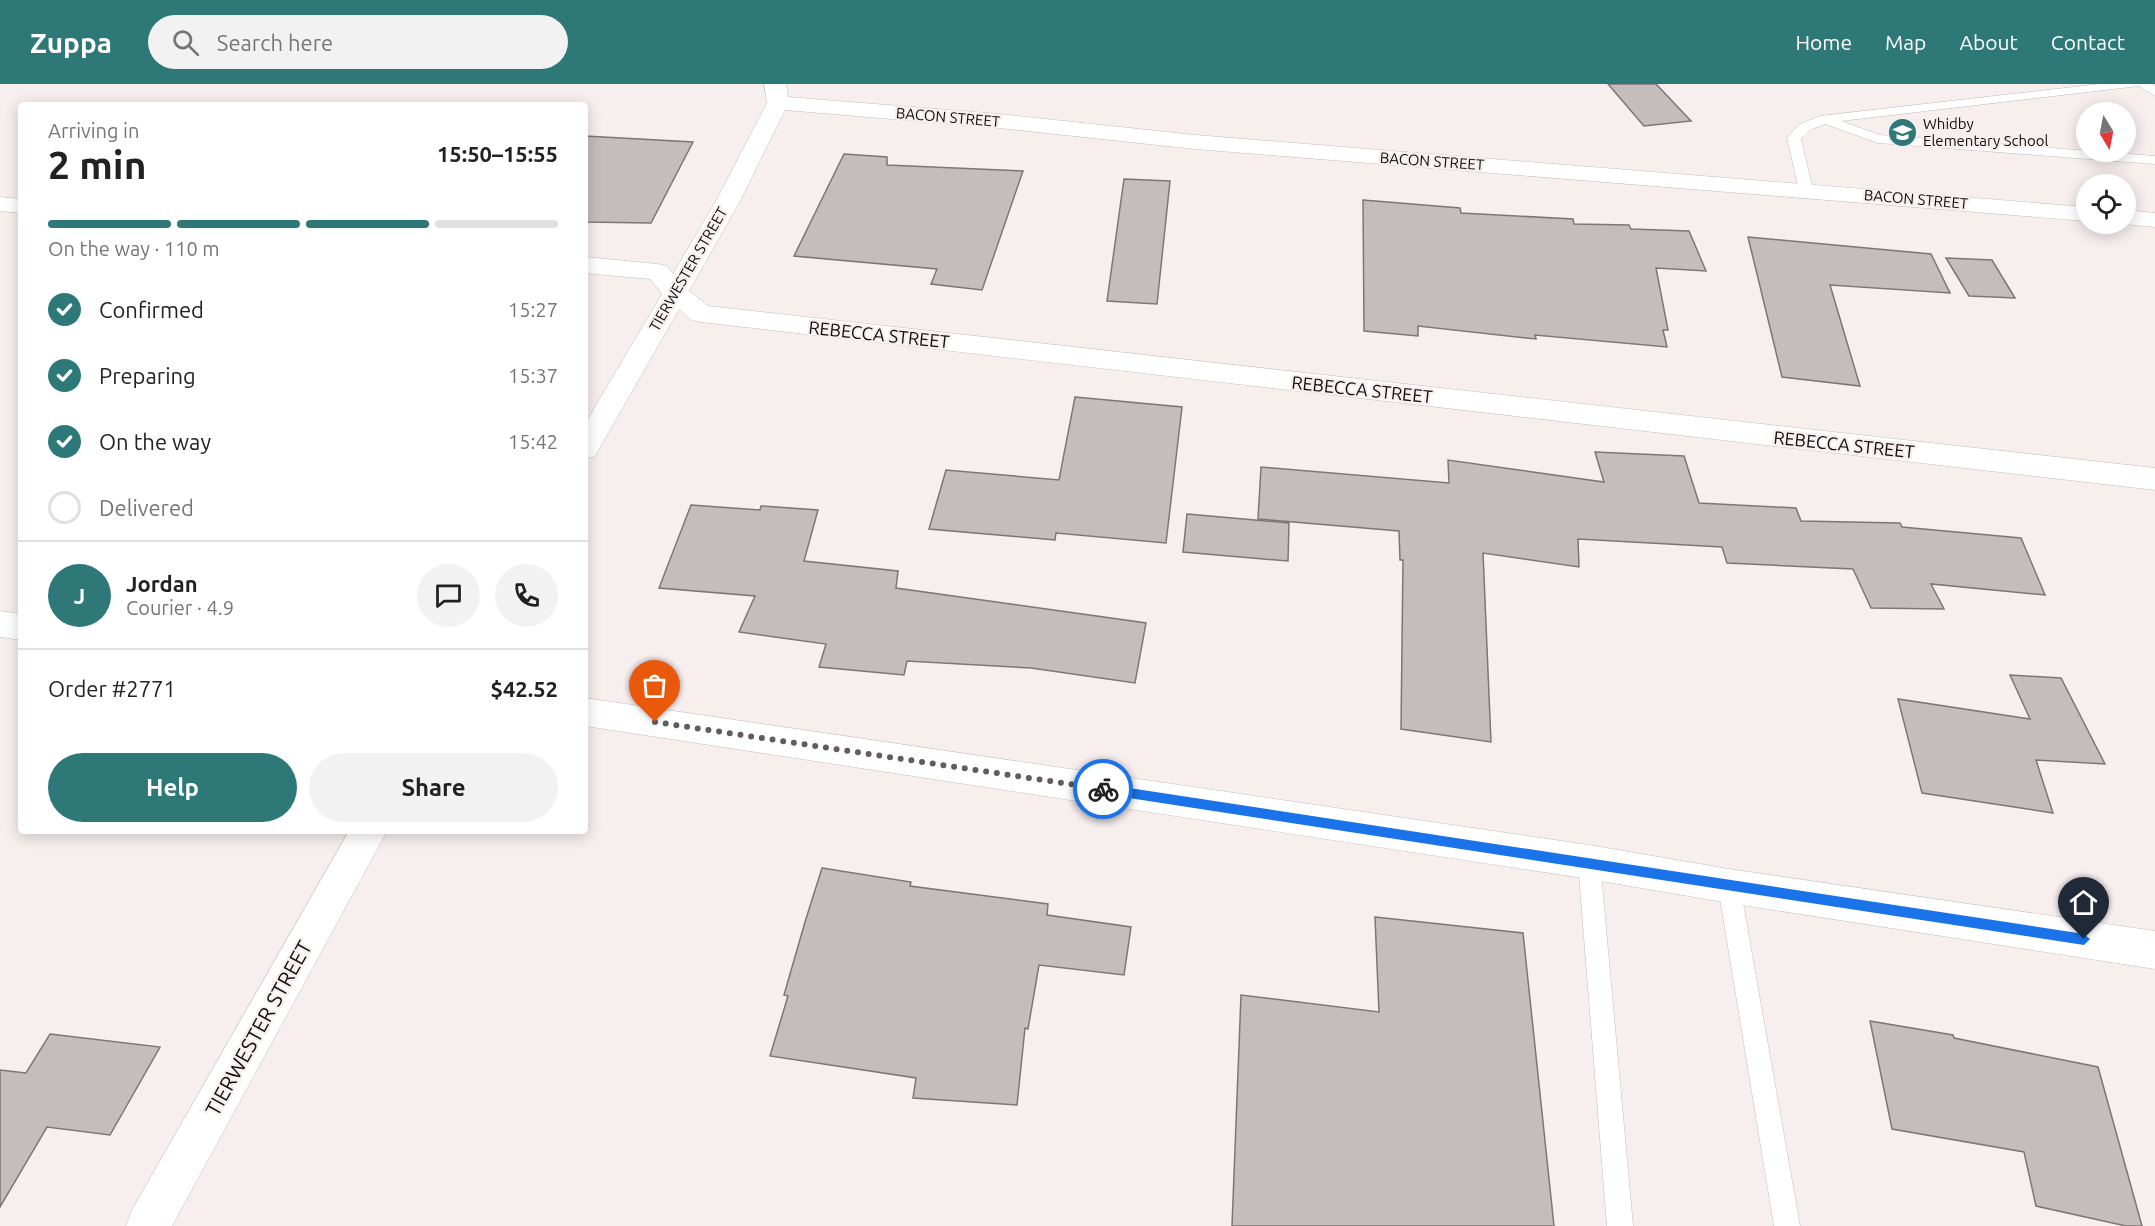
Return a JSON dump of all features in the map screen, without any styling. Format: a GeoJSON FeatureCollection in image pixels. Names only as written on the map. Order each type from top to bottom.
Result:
{"type":"FeatureCollection","features":[{"type":"Feature","properties":{"kind":"street","name":"BACON STREET"},"geometry":{"type":"LineString","coordinates":[[776,93],[999,121],[1195,142],[2076,213]]}},
{"type":"Feature","properties":{"kind":"street","name":"TIERWESTER STREET"},"geometry":{"type":"LineString","coordinates":[[588,444],[728,201],[776,93]]}},
{"type":"Feature","properties":{"kind":"street"},"geometry":{"type":"LineString","coordinates":[[0,204],[18,206]]}},
{"type":"Feature","properties":{"kind":"street"},"geometry":{"type":"LineString","coordinates":[[2136,218],[2155,220]]}},
{"type":"Feature","properties":{"kind":"street","name":"REBECCA STREET"},"geometry":{"type":"LineString","coordinates":[[588,265],[658,272],[675,292],[701,314],[2155,478]]}},
{"type":"Feature","properties":{"kind":"street"},"geometry":{"type":"LineString","coordinates":[[0,624],[18,627]]}},
{"type":"Feature","properties":{"kind":"street"},"geometry":{"type":"LineString","coordinates":[[588,711],[1589,862],[1729,886],[2155,950]]}},
{"type":"Feature","properties":{"kind":"street","name":"TIERWESTER STREET"},"geometry":{"type":"LineString","coordinates":[[148,1226],[367,834]]}},
{"type":"Feature","properties":{"kind":"lane"},"geometry":{"type":"LineString","coordinates":[[1806,190],[1794,138],[1804,127],[1825,119],[2134,84]]}},
{"type":"Feature","properties":{"kind":"lane"},"geometry":{"type":"LineString","coordinates":[[2144,84],[2155,92]]}},
{"type":"Feature","properties":{"kind":"lane"},"geometry":{"type":"LineString","coordinates":[[1825,119],[1878,139],[2155,160]]}},
{"type":"Feature","properties":{"kind":"lane"},"geometry":{"type":"LineString","coordinates":[[1589,862],[1620,1226]]}},
{"type":"Feature","properties":{"kind":"lane"},"geometry":{"type":"LineString","coordinates":[[1729,886],[1787,1226]]}},
{"type":"Feature","properties":{"kind":"building"},"geometry":{"type":"Polygon","coordinates":[[[1608,84],[1656,84],[1691,121],[1644,126],[1608,84]]]}},
{"type":"Feature","properties":{"kind":"building"},"geometry":{"type":"Polygon","coordinates":[[[588,136],[693,142],[651,223],[588,222],[588,136]]]}},
{"type":"Feature","properties":{"kind":"building"},"geometry":{"type":"Polygon","coordinates":[[[844,154],[887,157],[887,165],[1023,171],[982,290],[931,284],[937,269],[794,256],[844,154]]]}},
{"type":"Feature","properties":{"kind":"building"},"geometry":{"type":"Polygon","coordinates":[[[1124,179],[1170,181],[1157,304],[1107,301],[1124,179]]]}},
{"type":"Feature","properties":{"kind":"building"},"geometry":{"type":"Polygon","coordinates":[[[1363,200],[1460,208],[1461,213],[1573,219],[1574,224],[1629,225],[1631,229],[1689,231],[1706,271],[1656,268],[1668,330],[1663,330],[1667,347],[1535,335],[1536,339],[1418,326],[1418,336],[1364,331],[1363,200]]]}},
{"type":"Feature","properties":{"kind":"building"},"geometry":{"type":"Polygon","coordinates":[[[1748,237],[1931,254],[1950,293],[1830,285],[1860,386],[1782,377],[1748,237]]]}},
{"type":"Feature","properties":{"kind":"building"},"geometry":{"type":"Polygon","coordinates":[[[1946,258],[1992,260],[2015,298],[1969,296],[1946,258]]]}},
{"type":"Feature","properties":{"kind":"building"},"geometry":{"type":"Polygon","coordinates":[[[1075,397],[1182,407],[1166,543],[1056,533],[1055,540],[929,529],[946,470],[1059,480],[1075,397]]]}},
{"type":"Feature","properties":{"kind":"building"},"geometry":{"type":"Polygon","coordinates":[[[1595,452],[1684,456],[1699,503],[1796,508],[1801,521],[1900,523],[1902,527],[2021,538],[2045,595],[1931,584],[1944,609],[1871,608],[1853,569],[1727,563],[1722,547],[1578,539],[1579,567],[1483,553],[1491,742],[1401,729],[1403,560],[1400,560],[1399,531],[1258,519],[1261,467],[1449,483],[1448,460],[1604,482],[1595,452]]]}},
{"type":"Feature","properties":{"kind":"building"},"geometry":{"type":"Polygon","coordinates":[[[691,505],[760,510],[761,506],[818,510],[804,561],[898,571],[896,588],[1146,623],[1135,683],[1031,668],[907,661],[904,675],[819,667],[826,644],[739,632],[755,596],[659,588],[691,505]]]}},
{"type":"Feature","properties":{"kind":"building"},"geometry":{"type":"Polygon","coordinates":[[[1187,514],[1289,523],[1288,561],[1183,552],[1187,514]]]}},
{"type":"Feature","properties":{"kind":"building"},"geometry":{"type":"Polygon","coordinates":[[[2010,675],[2061,678],[2105,764],[2036,760],[2053,813],[1922,793],[1898,699],[2030,719],[2010,675]]]}},
{"type":"Feature","properties":{"kind":"building"},"geometry":{"type":"Polygon","coordinates":[[[822,868],[911,882],[910,886],[1048,904],[1047,915],[1131,927],[1124,975],[1039,965],[1028,1029],[1025,1028],[1017,1105],[913,1098],[916,1078],[770,1056],[788,996],[784,995],[822,868]]]}},
{"type":"Feature","properties":{"kind":"building"},"geometry":{"type":"Polygon","coordinates":[[[1375,917],[1523,933],[1554,1226],[1232,1226],[1241,995],[1379,1012],[1375,917]]]}},
{"type":"Feature","properties":{"kind":"building"},"geometry":{"type":"Polygon","coordinates":[[[1870,1021],[1953,1035],[1954,1038],[2098,1067],[2142,1226],[2126,1226],[2036,1206],[2024,1152],[1892,1129],[1870,1021]]]}},
{"type":"Feature","properties":{"kind":"building"},"geometry":{"type":"Polygon","coordinates":[[[50,1034],[160,1047],[110,1135],[47,1127],[0,1207],[0,1070],[26,1073],[50,1034]]]}},
{"type":"Feature","properties":{"kind":"way so far"},"geometry":{"type":"LineString","coordinates":[[655,722],[1103,789]]}},
{"type":"Feature","properties":{"kind":"place","name":"Whidby Elementary School"},"geometry":{"type":"Point","coordinates":[1902,132]}},
{"type":"Feature","properties":{"kind":"route"},"geometry":{"type":"LineString","coordinates":[[1103,789],[2084,939]]}}]}
